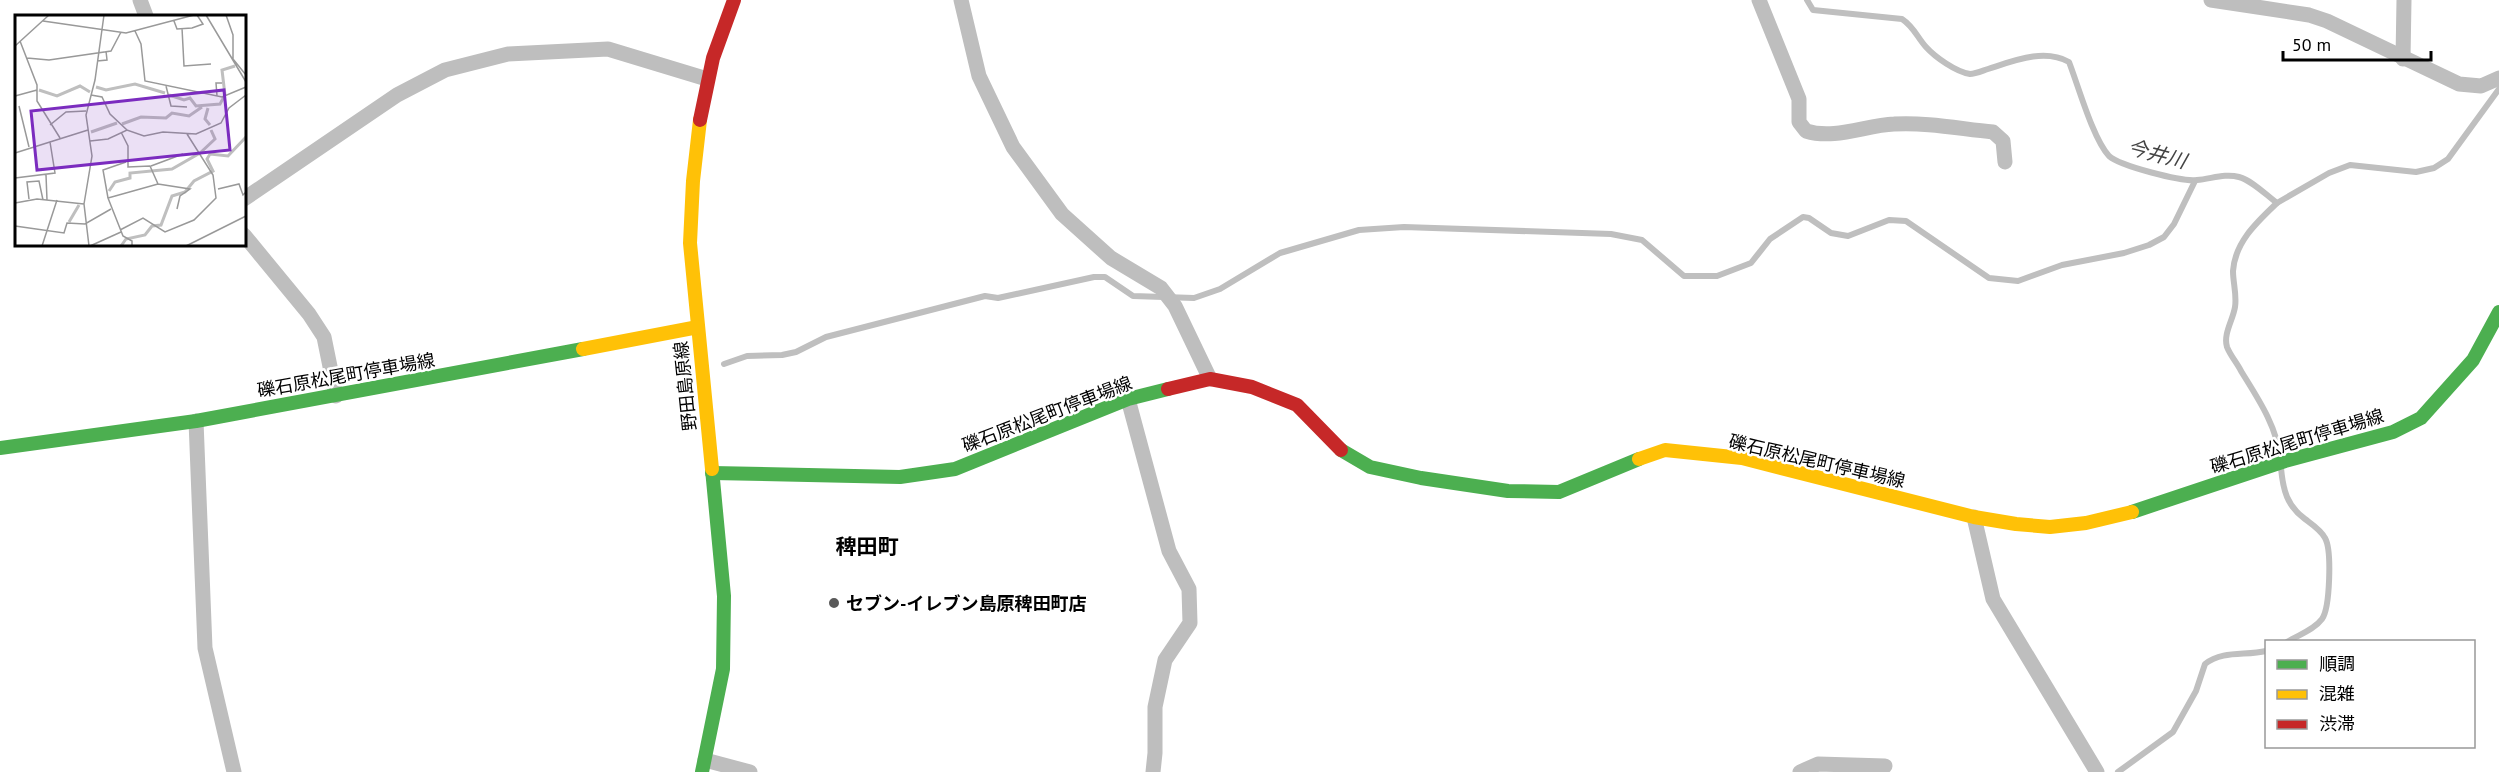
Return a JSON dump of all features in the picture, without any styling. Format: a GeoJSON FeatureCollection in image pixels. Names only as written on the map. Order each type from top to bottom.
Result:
{"type":"FeatureCollection","features":[{"type":"Feature","properties":{"kind":"main road","name":"野田島原線"},"geometry":{"type":"LineString","coordinates":[[704,766],[723,669],[724,596],[690,243],[691,189],[707,79],[734,0]]}},
{"type":"Feature","properties":{"kind":"main road","name":"礫石原松尾町停車場線"},"geometry":{"type":"LineString","coordinates":[[712,473],[900,477],[955,469],[1128,399],[1210,380],[1252,387],[1297,405],[1336,447],[1370,467],[1421,478],[1508,491],[1559,492],[1606,471],[1665,450],[1742,458],[1974,517],[2050,527],[2121,516],[2280,463],[2392,432],[2421,418],[2473,360],[2499,312]]}},
{"type":"Feature","properties":{"kind":"main road","name":"礫石原松尾町停車場線"},"geometry":{"type":"LineString","coordinates":[[0,448],[196,421],[698,327]]}},
{"type":"Feature","properties":{"kind":"street"},"geometry":{"type":"LineString","coordinates":[[140,0],[146,15]]}},
{"type":"Feature","properties":{"kind":"street"},"geometry":{"type":"LineString","coordinates":[[960,0],[979,76],[1013,147],[1062,214],[1112,258],[1161,288],[1176,306],[1210,380]]}},
{"type":"Feature","properties":{"kind":"street"},"geometry":{"type":"LineString","coordinates":[[1759,0],[1799,99],[1799,122],[1806,131],[1821,134],[1864,130],[1892,124],[1993,132],[2003,141],[2005,162]]}},
{"type":"Feature","properties":{"kind":"street"},"geometry":{"type":"LineString","coordinates":[[2211,0],[2309,15],[2327,21],[2459,84],[2481,86],[2498,79]]}},
{"type":"Feature","properties":{"kind":"street"},"geometry":{"type":"LineString","coordinates":[[2403,59],[2404,0]]}},
{"type":"Feature","properties":{"kind":"street"},"geometry":{"type":"LineString","coordinates":[[246,198],[397,95],[445,70],[508,54],[608,49],[707,79]]}},
{"type":"Feature","properties":{"kind":"street"},"geometry":{"type":"LineString","coordinates":[[246,237],[309,314],[324,337],[336,396]]}},
{"type":"Feature","properties":{"kind":"street"},"geometry":{"type":"LineString","coordinates":[[1128,399],[1168,551],[1189,589],[1190,623],[1165,660],[1155,707],[1153,772]]}},
{"type":"Feature","properties":{"kind":"street"},"geometry":{"type":"LineString","coordinates":[[196,421],[205,648],[234,772]]}},
{"type":"Feature","properties":{"kind":"street"},"geometry":{"type":"LineString","coordinates":[[1974,517],[1993,599],[2097,772]]}},
{"type":"Feature","properties":{"kind":"street"},"geometry":{"type":"LineString","coordinates":[[1800,772],[1818,764],[1885,766]]}},
{"type":"Feature","properties":{"kind":"street"},"geometry":{"type":"LineString","coordinates":[[704,766],[750,772]]}},
{"type":"Feature","properties":{"kind":"waterway","name":"今井川"},"geometry":{"type":"LineString","coordinates":[[1807,0],[1813,10],[1902,19],[1910,25],[1935,55],[1964,73],[1976,73],[2028,57],[2049,56],[2069,62],[2097,137],[2109,156],[2138,169],[2189,180],[2223,176],[2239,177],[2254,185],[2277,203],[2329,173],[2350,165],[2416,172],[2434,168],[2448,159],[2499,89]]}},
{"type":"Feature","properties":{"kind":"waterway"},"geometry":{"type":"LineString","coordinates":[[724,364],[747,356],[782,355],[796,352],[826,337],[985,296],[998,298],[1094,277],[1105,277],[1133,296],[1194,298],[1220,289],[1280,253],[1359,230],[1404,227],[1611,234],[1642,240],[1684,276],[1717,276],[1751,263],[1770,239],[1803,217],[1809,218],[1831,233],[1848,236],[1889,220],[1906,221],[1989,278],[2018,281],[2062,265],[2124,253],[2149,245],[2164,237],[2174,224],[2195,181]]}},
{"type":"Feature","properties":{"kind":"waterway"},"geometry":{"type":"LineString","coordinates":[[2277,203],[2248,233],[2238,251],[2233,271],[2235,307],[2226,342],[2230,353],[2271,423],[2280,458]]}},
{"type":"Feature","properties":{"kind":"waterway"},"geometry":{"type":"LineString","coordinates":[[2281,468],[2290,503],[2299,514],[2319,530],[2325,538],[2329,554],[2325,613],[2319,623],[2291,640]]}},
{"type":"Feature","properties":{"kind":"waterway"},"geometry":{"type":"LineString","coordinates":[[2118,772],[2173,732],[2196,691],[2205,664],[2227,655],[2265,651]]}},
{"type":"Feature","properties":{"kind":"traffic: fast"},"geometry":{"type":"LineString","coordinates":[[2132,512],[2285,461],[2393,432],[2421,418],[2473,360],[2499,312]]}},
{"type":"Feature","properties":{"kind":"traffic: fast"},"geometry":{"type":"LineString","coordinates":[[0,448],[196,421],[583,349]]}},
{"type":"Feature","properties":{"kind":"traffic: fast"},"geometry":{"type":"LineString","coordinates":[[712,473],[900,477],[955,469],[1128,399],[1168,389]]}},
{"type":"Feature","properties":{"kind":"traffic: fast"},"geometry":{"type":"LineString","coordinates":[[1341,450],[1370,467],[1421,478],[1508,491],[1559,492],[1639,459]]}},
{"type":"Feature","properties":{"kind":"traffic: fast"},"geometry":{"type":"LineString","coordinates":[[702,772],[723,669],[724,596],[712,469]]}},
{"type":"Feature","properties":{"kind":"traffic: slow"},"geometry":{"type":"LineString","coordinates":[[700,120],[693,181],[690,243],[712,469]]}},
{"type":"Feature","properties":{"kind":"traffic: slow"},"geometry":{"type":"LineString","coordinates":[[583,349],[698,327]]}},
{"type":"Feature","properties":{"kind":"traffic: slow"},"geometry":{"type":"LineString","coordinates":[[1639,459],[1665,450],[1742,458],[1974,517],[2016,524],[2050,527],[2086,523],[2132,512]]}},
{"type":"Feature","properties":{"kind":"traffic: jam"},"geometry":{"type":"LineString","coordinates":[[700,120],[713,58],[734,0]]}},
{"type":"Feature","properties":{"kind":"traffic: jam"},"geometry":{"type":"LineString","coordinates":[[1168,389],[1210,379],[1252,387],[1297,405],[1341,450]]}},
{"type":"Feature","properties":{"kind":"place","name":"セブン-イレブン島原稗田町店"},"geometry":{"type":"Point","coordinates":[834,603]}},
{"type":"Feature","properties":{"kind":"district","name":"稗田町"},"geometry":{"type":"Point","coordinates":[867,546]}}]}
